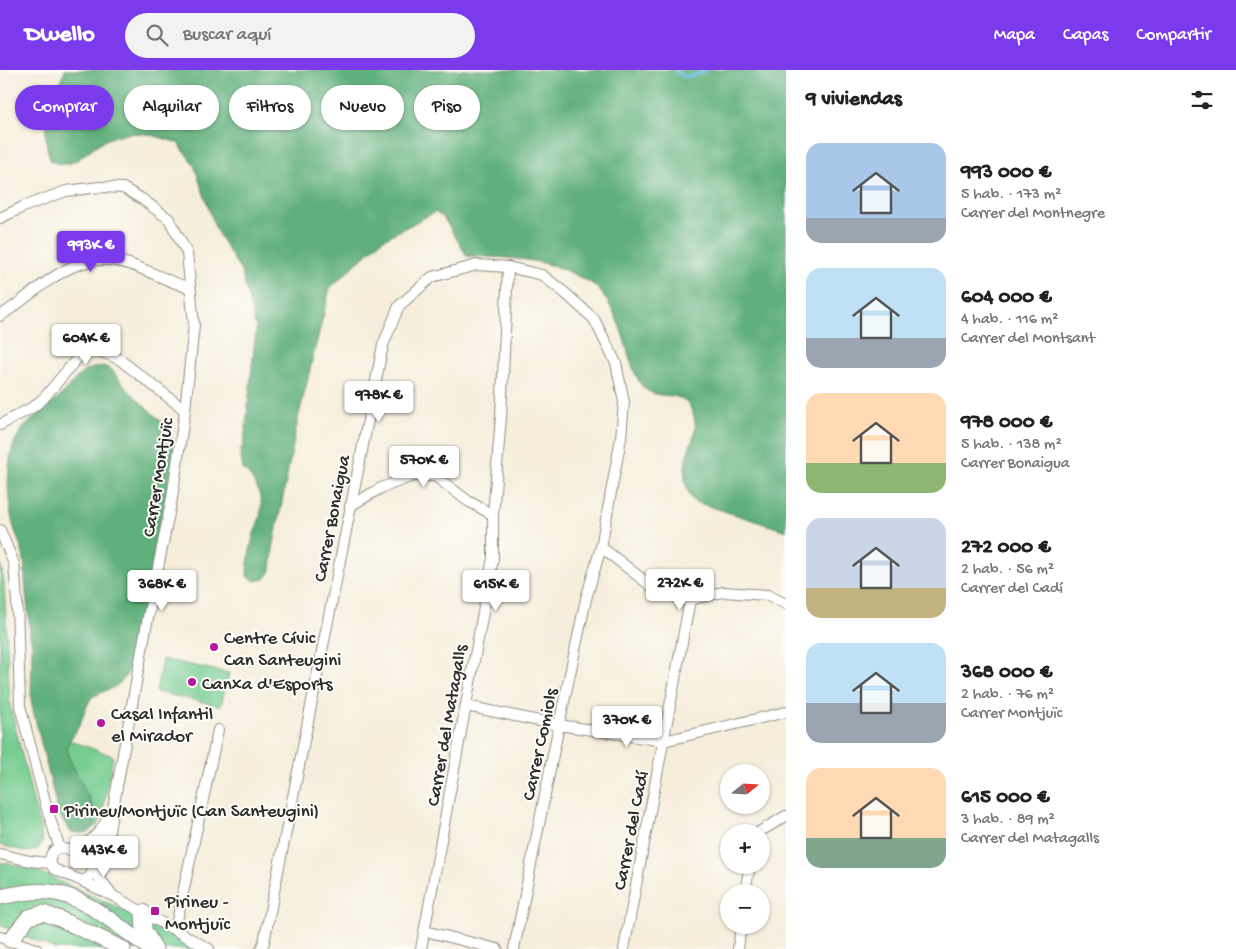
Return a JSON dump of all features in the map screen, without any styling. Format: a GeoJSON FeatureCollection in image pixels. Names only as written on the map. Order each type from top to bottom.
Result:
{"type":"FeatureCollection","features":[{"type":"Feature","properties":{"kind":"main road"},"geometry":{"type":"LineString","coordinates":[[0,897],[44,891],[66,895],[87,906],[151,949]]}},
{"type":"Feature","properties":{"kind":"main road"},"geometry":{"type":"LineString","coordinates":[[143,912],[144,930],[155,949]]}},
{"type":"Feature","properties":{"kind":"main road"},"geometry":{"type":"LineString","coordinates":[[6,942],[29,918],[43,914],[58,918],[123,949]]}},
{"type":"Feature","properties":{"kind":"street","name":"Carrer Montjuïc"},"geometry":{"type":"LineString","coordinates":[[0,218],[66,191],[100,187],[123,188],[169,219],[187,253],[194,325],[185,410],[172,498],[104,858],[93,870],[90,877],[82,881]]}},
{"type":"Feature","properties":{"kind":"street"},"geometry":{"type":"LineString","coordinates":[[0,316],[21,302],[54,275],[86,260],[108,260],[128,263],[175,284],[190,288]]}},
{"type":"Feature","properties":{"kind":"street","name":"Carrer Bonaigua"},"geometry":{"type":"LineString","coordinates":[[261,949],[264,942],[383,345],[399,306],[432,277],[477,265],[508,267],[542,275],[594,319],[616,363],[624,402],[620,438],[601,547]]}},
{"type":"Feature","properties":{"kind":"street","name":"Carrer del Matagalls"},"geometry":{"type":"LineString","coordinates":[[421,949],[493,558],[493,515],[501,417],[508,267]]}},
{"type":"Feature","properties":{"kind":"street"},"geometry":{"type":"LineString","coordinates":[[0,425],[33,407],[43,399],[80,355],[97,350],[119,359],[185,410]]}},
{"type":"Feature","properties":{"kind":"street"},"geometry":{"type":"LineString","coordinates":[[350,506],[381,488],[413,476],[435,476],[468,501],[493,515]]}},
{"type":"Feature","properties":{"kind":"street"},"geometry":{"type":"LineString","coordinates":[[0,530],[14,564],[20,706],[46,809],[65,849],[88,860],[106,889],[115,897]]}},
{"type":"Feature","properties":{"kind":"street"},"geometry":{"type":"LineString","coordinates":[[601,547],[660,593],[690,600],[723,592],[768,595],[786,604]]}},
{"type":"Feature","properties":{"kind":"street","name":"Carrer Comiols"},"geometry":{"type":"LineString","coordinates":[[514,949],[586,599],[601,547]]}},
{"type":"Feature","properties":{"kind":"street","name":"Carrer del Cadí"},"geometry":{"type":"LineString","coordinates":[[624,949],[690,600]]}},
{"type":"Feature","properties":{"kind":"street"},"geometry":{"type":"LineString","coordinates":[[466,706],[559,726],[664,741],[786,712]]}},
{"type":"Feature","properties":{"kind":"street"},"geometry":{"type":"LineString","coordinates":[[175,930],[218,730]]}},
{"type":"Feature","properties":{"kind":"street"},"geometry":{"type":"LineString","coordinates":[[50,863],[51,856],[65,849],[84,845],[95,837],[102,830],[112,809]]}},
{"type":"Feature","properties":{"kind":"street"},"geometry":{"type":"LineString","coordinates":[[770,825],[786,816]]}},
{"type":"Feature","properties":{"kind":"street"},"geometry":{"type":"LineString","coordinates":[[0,854],[30,861],[50,863],[54,868],[115,897],[209,949]]}},
{"type":"Feature","properties":{"kind":"street"},"geometry":{"type":"LineString","coordinates":[[425,931],[497,949]]}},
{"type":"Feature","properties":{"kind":"street"},"geometry":{"type":"LineString","coordinates":[[738,949],[740,934]]}},
{"type":"Feature","properties":{"kind":"street"},"geometry":{"type":"LineString","coordinates":[[6,942],[36,949]]}},
{"type":"Feature","properties":{"kind":"green space"},"geometry":{"type":"Polygon","coordinates":[[[65,70],[786,70],[786,531],[693,501],[685,481],[686,460],[695,429],[695,421],[690,407],[678,397],[649,392],[643,387],[635,374],[623,334],[615,316],[606,299],[594,285],[567,271],[539,262],[511,258],[467,256],[443,217],[435,212],[382,240],[330,288],[298,419],[273,549],[271,571],[265,579],[255,581],[247,576],[250,551],[260,514],[261,500],[251,477],[243,470],[240,452],[244,443],[256,328],[241,271],[216,230],[194,165],[178,143],[150,135],[128,134],[104,141],[72,162],[59,164],[51,161],[47,148],[46,130],[114,130],[114,85],[59,85],[65,70]]]}},
{"type":"Feature","properties":{"kind":"green space"},"geometry":{"type":"Polygon","coordinates":[[[103,366],[111,369],[129,391],[164,424],[176,446],[131,668],[122,681],[114,687],[91,698],[80,724],[68,745],[67,750],[70,759],[90,802],[94,816],[94,826],[87,832],[71,832],[61,818],[57,808],[31,699],[32,644],[25,586],[25,565],[10,511],[8,491],[9,470],[15,441],[23,429],[58,398],[82,373],[95,367],[103,366]]]}},
{"type":"Feature","properties":{"kind":"green space"},"geometry":{"type":"Polygon","coordinates":[[[0,562],[4,581],[10,705],[43,841],[38,849],[28,852],[0,845],[0,562]]]}},
{"type":"Feature","properties":{"kind":"green space","name":"Canxa d'Esports"},"geometry":{"type":"Polygon","coordinates":[[[162,659],[229,673],[221,706],[156,692],[162,659]]]}},
{"type":"Feature","properties":{"kind":"green space"},"geometry":{"type":"Polygon","coordinates":[[[69,740],[113,756],[102,815],[98,825],[87,832],[93,827],[94,810],[71,766],[67,749],[69,740]]]}},
{"type":"Feature","properties":{"kind":"green space"},"geometry":{"type":"Polygon","coordinates":[[[0,862],[30,868],[119,908],[198,949],[55,949],[0,925],[0,862]]]}},
{"type":"Feature","properties":{"kind":"waterway"},"geometry":{"type":"LineString","coordinates":[[675,70],[684,77],[695,75],[705,70]]}},
{"type":"Feature","properties":{"kind":"place","name":"Centre Cívic Can Santeugini"},"geometry":{"type":"Point","coordinates":[214,647]}},
{"type":"Feature","properties":{"kind":"place","name":"Canxa d'Esports"},"geometry":{"type":"Point","coordinates":[192,682]}},
{"type":"Feature","properties":{"kind":"place","name":"Casal Infantil el Mirador"},"geometry":{"type":"Point","coordinates":[101,723]}},
{"type":"Feature","properties":{"kind":"place","name":"Pirineu/Montjuïc (Can Santeugini)"},"geometry":{"type":"Point","coordinates":[54,809]}},
{"type":"Feature","properties":{"kind":"place","name":"Pirineu - Montjuïc"},"geometry":{"type":"Point","coordinates":[155,911]}}]}
